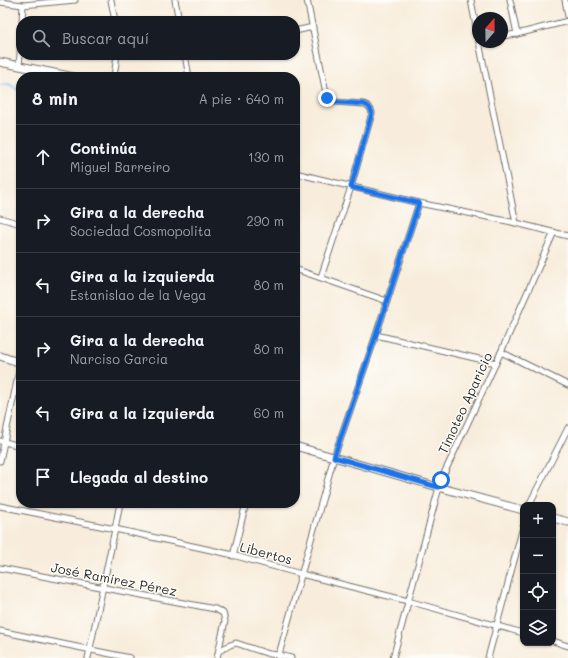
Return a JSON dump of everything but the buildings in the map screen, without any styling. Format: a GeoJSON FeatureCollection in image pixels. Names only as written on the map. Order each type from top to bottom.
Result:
{"type":"FeatureCollection","features":[{"type":"Feature","properties":{"kind":"street"},"geometry":{"type":"LineString","coordinates":[[0,2],[23,6],[75,0]]}},
{"type":"Feature","properties":{"kind":"street"},"geometry":{"type":"LineString","coordinates":[[111,0],[114,16]]}},
{"type":"Feature","properties":{"kind":"street"},"geometry":{"type":"LineString","coordinates":[[175,0],[178,16]]}},
{"type":"Feature","properties":{"kind":"street"},"geometry":{"type":"LineString","coordinates":[[308,0],[327,98],[334,102],[368,105],[371,108],[372,113],[351,187],[321,277]]}},
{"type":"Feature","properties":{"kind":"street"},"geometry":{"type":"LineString","coordinates":[[471,0],[473,12]]}},
{"type":"Feature","properties":{"kind":"street"},"geometry":{"type":"LineString","coordinates":[[510,0],[517,34]]}},
{"type":"Feature","properties":{"kind":"street"},"geometry":{"type":"LineString","coordinates":[[565,0],[568,16]]}},
{"type":"Feature","properties":{"kind":"street"},"geometry":{"type":"LineString","coordinates":[[22,16],[23,6]]}},
{"type":"Feature","properties":{"kind":"street"},"geometry":{"type":"LineString","coordinates":[[508,35],[568,21]]}},
{"type":"Feature","properties":{"kind":"street"},"geometry":{"type":"LineString","coordinates":[[300,30],[313,27]]}},
{"type":"Feature","properties":{"kind":"street"},"geometry":{"type":"LineString","coordinates":[[480,48],[516,223]]}},
{"type":"Feature","properties":{"kind":"street"},"geometry":{"type":"LineString","coordinates":[[19,60],[19,66]]}},
{"type":"Feature","properties":{"kind":"street"},"geometry":{"type":"LineString","coordinates":[[115,72],[116,60]]}},
{"type":"Feature","properties":{"kind":"street"},"geometry":{"type":"LineString","coordinates":[[186,60],[188,72]]}},
{"type":"Feature","properties":{"kind":"street"},"geometry":{"type":"LineString","coordinates":[[0,62],[49,72]]}},
{"type":"Feature","properties":{"kind":"street"},"geometry":{"type":"LineString","coordinates":[[300,174],[419,203],[516,223],[568,236]]}},
{"type":"Feature","properties":{"kind":"street"},"geometry":{"type":"LineString","coordinates":[[278,656],[334,457],[419,203]]}},
{"type":"Feature","properties":{"kind":"street"},"geometry":{"type":"LineString","coordinates":[[0,218],[16,223]]}},
{"type":"Feature","properties":{"kind":"street","name":"Timoteo Aparicio"},"geometry":{"type":"LineString","coordinates":[[393,658],[438,487],[496,363],[554,232]]}},
{"type":"Feature","properties":{"kind":"street"},"geometry":{"type":"LineString","coordinates":[[300,270],[387,301]]}},
{"type":"Feature","properties":{"kind":"street"},"geometry":{"type":"LineString","coordinates":[[376,335],[496,363]]}},
{"type":"Feature","properties":{"kind":"street"},"geometry":{"type":"LineString","coordinates":[[501,352],[568,385]]}},
{"type":"Feature","properties":{"kind":"street"},"geometry":{"type":"LineString","coordinates":[[0,356],[16,361]]}},
{"type":"Feature","properties":{"kind":"street"},"geometry":{"type":"LineString","coordinates":[[0,461],[2,442],[16,383]]}},
{"type":"Feature","properties":{"kind":"street"},"geometry":{"type":"LineString","coordinates":[[531,502],[568,428]]}},
{"type":"Feature","properties":{"kind":"street"},"geometry":{"type":"LineString","coordinates":[[2,442],[16,445]]}},
{"type":"Feature","properties":{"kind":"street"},"geometry":{"type":"LineString","coordinates":[[300,447],[520,509]]}},
{"type":"Feature","properties":{"kind":"street","name":"Libertos"},"geometry":{"type":"LineString","coordinates":[[0,506],[115,529],[233,556],[408,601],[520,632]]}},
{"type":"Feature","properties":{"kind":"street"},"geometry":{"type":"LineString","coordinates":[[88,658],[119,508]]}},
{"type":"Feature","properties":{"kind":"street"},"geometry":{"type":"LineString","coordinates":[[233,556],[245,508]]}},
{"type":"Feature","properties":{"kind":"street"},"geometry":{"type":"LineString","coordinates":[[556,519],[568,522]]}},
{"type":"Feature","properties":{"kind":"street"},"geometry":{"type":"LineString","coordinates":[[488,658],[520,538]]}},
{"type":"Feature","properties":{"kind":"street","name":"José Ramírez Pérez"},"geometry":{"type":"LineString","coordinates":[[0,568],[103,587],[215,610],[223,613],[225,621],[219,651]]}},
{"type":"Feature","properties":{"kind":"street"},"geometry":{"type":"LineString","coordinates":[[0,631],[130,658]]}},
{"type":"Feature","properties":{"kind":"street"},"geometry":{"type":"LineString","coordinates":[[556,642],[568,646]]}},
{"type":"Feature","properties":{"kind":"street"},"geometry":{"type":"LineString","coordinates":[[217,658],[219,651],[236,643],[269,654],[291,658]]}},
{"type":"Feature","properties":{"kind":"waterway"},"geometry":{"type":"LineString","coordinates":[[0,85],[9,84],[16,89]]}},
{"type":"Feature","properties":{"kind":"route"},"geometry":{"type":"LineString","coordinates":[[327,98],[334,102],[364,104],[371,108],[371,119],[351,187],[419,203],[334,457],[438,487],[441,480]]}}]}
